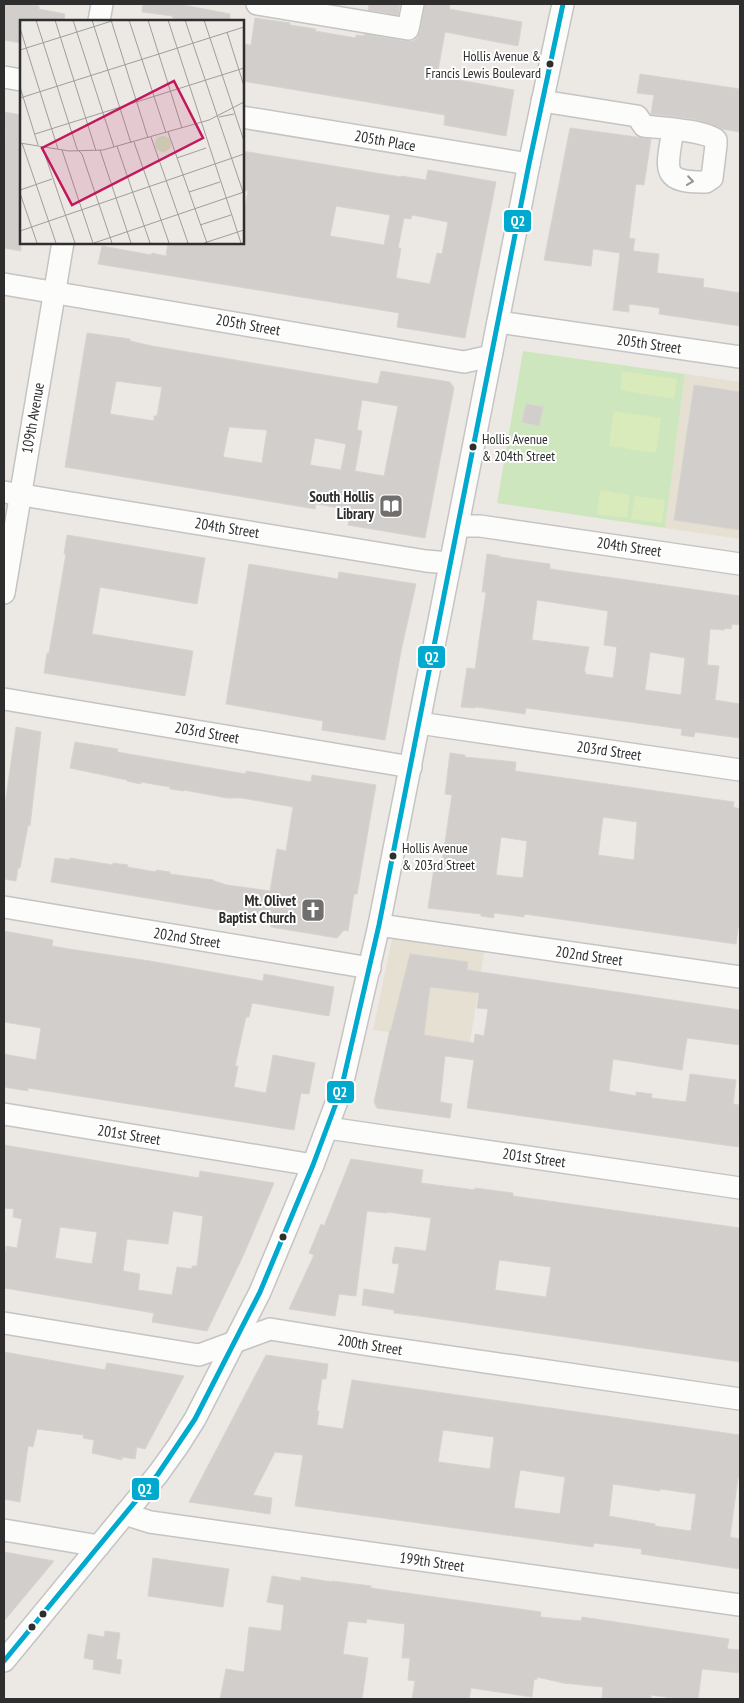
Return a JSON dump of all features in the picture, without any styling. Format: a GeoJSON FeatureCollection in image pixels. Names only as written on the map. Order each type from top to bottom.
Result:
{"type":"FeatureCollection","features":[{"type":"Feature","properties":{"kind":"street"},"geometry":{"type":"LineString","coordinates":[[99,20],[102,4]]}},
{"type":"Feature","properties":{"kind":"street"},"geometry":{"type":"LineString","coordinates":[[258,4],[408,29],[413,4]]}},
{"type":"Feature","properties":{"kind":"street"},"geometry":{"type":"LineString","coordinates":[[4,1661],[126,1514],[178,1446],[195,1418],[260,1292],[313,1166],[341,1090],[379,925],[529,164],[563,4]]}},
{"type":"Feature","properties":{"kind":"street"},"geometry":{"type":"LineString","coordinates":[[4,77],[20,80]]}},
{"type":"Feature","properties":{"kind":"street"},"geometry":{"type":"LineString","coordinates":[[542,101],[637,116],[644,126],[673,130]]}},
{"type":"Feature","properties":{"kind":"street","name":"205th Place"},"geometry":{"type":"LineString","coordinates":[[244,117],[529,164]]}},
{"type":"Feature","properties":{"kind":"street","name":"109th Avenue"},"geometry":{"type":"LineString","coordinates":[[4,593],[12,493],[55,293],[63,244]]}},
{"type":"Feature","properties":{"kind":"street","name":"205th Street"},"geometry":{"type":"LineString","coordinates":[[4,284],[464,362],[491,356]]}},
{"type":"Feature","properties":{"kind":"street","name":"205th Street"},"geometry":{"type":"LineString","coordinates":[[498,322],[740,357]]}},
{"type":"Feature","properties":{"kind":"street","name":"204th Street"},"geometry":{"type":"LineString","coordinates":[[12,493],[450,563]]}},
{"type":"Feature","properties":{"kind":"street","name":"204th Street"},"geometry":{"type":"LineString","coordinates":[[458,526],[480,526],[740,564]]}},
{"type":"Feature","properties":{"kind":"street","name":"203rd Street"},"geometry":{"type":"LineString","coordinates":[[4,699],[411,767]]}},
{"type":"Feature","properties":{"kind":"street","name":"203rd Street"},"geometry":{"type":"LineString","coordinates":[[419,723],[740,770]]}},
{"type":"Feature","properties":{"kind":"street","name":"202nd Street"},"geometry":{"type":"LineString","coordinates":[[4,907],[370,968]]}},
{"type":"Feature","properties":{"kind":"street","name":"202nd Street"},"geometry":{"type":"LineString","coordinates":[[379,925],[740,977]]}},
{"type":"Feature","properties":{"kind":"street","name":"201st Street"},"geometry":{"type":"LineString","coordinates":[[4,1114],[313,1166]]}},
{"type":"Feature","properties":{"kind":"street","name":"201st Street"},"geometry":{"type":"LineString","coordinates":[[328,1128],[740,1188]]}},
{"type":"Feature","properties":{"kind":"street","name":"200th Street"},"geometry":{"type":"LineString","coordinates":[[4,1323],[199,1356],[270,1329],[379,1347],[740,1399]]}},
{"type":"Feature","properties":{"kind":"street","name":"199th Street"},"geometry":{"type":"LineString","coordinates":[[126,1514],[150,1522],[740,1605]]}},
{"type":"Feature","properties":{"kind":"street"},"geometry":{"type":"LineString","coordinates":[[4,1530],[99,1546]]}},
{"type":"Feature","properties":{"kind":"shaded area"},"geometry":{"type":"Polygon","coordinates":[[[685,374],[740,382],[740,539],[665,528],[685,374]]]}},
{"type":"Feature","properties":{"kind":"shaded area"},"geometry":{"type":"Polygon","coordinates":[[[393,934],[485,947],[470,1042],[373,1030],[393,934]]]}},
{"type":"Feature","properties":{"kind":"green space"},"geometry":{"type":"Polygon","coordinates":[[[523,351],[685,374],[665,528],[497,503],[523,351]]]}},
{"type":"Feature","properties":{"kind":"green space"},"geometry":{"type":"Polygon","coordinates":[[[622,371],[677,379],[674,399],[620,390],[622,371]]]}},
{"type":"Feature","properties":{"kind":"green space"},"geometry":{"type":"Polygon","coordinates":[[[614,411],[661,418],[656,453],[609,446],[614,411]]]}},
{"type":"Feature","properties":{"kind":"green space"},"geometry":{"type":"Polygon","coordinates":[[[600,490],[630,495],[627,518],[597,514],[600,490]]]}},
{"type":"Feature","properties":{"kind":"green space"},"geometry":{"type":"Polygon","coordinates":[[[635,496],[665,500],[662,523],[631,519],[635,496]]]}},
{"type":"Feature","properties":{"kind":"building"},"geometry":{"type":"Polygon","coordinates":[[[4,4],[39,6],[39,9],[65,14],[64,20],[20,20],[20,43],[4,40],[4,4]]]}},
{"type":"Feature","properties":{"kind":"building"},"geometry":{"type":"Polygon","coordinates":[[[143,4],[178,4],[230,14],[230,20],[180,20],[172,18],[173,16],[142,12],[143,4]]]}},
{"type":"Feature","properties":{"kind":"building"},"geometry":{"type":"Polygon","coordinates":[[[369,4],[400,4],[398,15],[368,10],[369,4]]]}},
{"type":"Feature","properties":{"kind":"building"},"geometry":{"type":"Polygon","coordinates":[[[425,4],[450,4],[449,9],[522,22],[518,46],[445,32],[437,76],[514,90],[506,136],[444,125],[445,115],[244,81],[244,44],[251,45],[255,18],[290,23],[290,25],[316,29],[315,31],[356,38],[356,35],[364,36],[365,34],[413,41],[418,37],[425,4]]]}},
{"type":"Feature","properties":{"kind":"building"},"geometry":{"type":"Polygon","coordinates":[[[640,74],[740,89],[740,132],[722,129],[694,119],[651,114],[654,95],[637,93],[640,74]]]}},
{"type":"Feature","properties":{"kind":"building"},"geometry":{"type":"Polygon","coordinates":[[[4,112],[20,115],[21,251],[4,248],[4,147],[6,130],[4,130],[4,112]]]}},
{"type":"Feature","properties":{"kind":"building"},"geometry":{"type":"Polygon","coordinates":[[[570,128],[651,139],[644,185],[636,184],[629,238],[635,239],[633,251],[659,254],[657,273],[704,279],[703,287],[740,293],[740,326],[659,314],[660,308],[629,304],[629,312],[613,310],[620,253],[593,249],[591,266],[544,260],[570,128]]]}},
{"type":"Feature","properties":{"kind":"building"},"geometry":{"type":"Polygon","coordinates":[[[244,151],[401,177],[426,180],[428,170],[496,182],[465,338],[397,327],[399,313],[98,264],[102,246],[166,256],[168,244],[244,244],[244,212],[248,191],[244,190],[244,151]],[[336,206],[330,236],[384,245],[390,215],[336,206]],[[412,215],[411,219],[404,218],[398,248],[401,248],[396,278],[430,284],[437,253],[442,254],[448,222],[412,215]]]}},
{"type":"Feature","properties":{"kind":"building"},"geometry":{"type":"Polygon","coordinates":[[[87,333],[130,339],[130,341],[152,346],[378,384],[381,371],[450,382],[454,388],[425,538],[348,525],[351,510],[316,504],[315,509],[65,467],[87,333]],[[116,381],[110,414],[154,421],[154,416],[157,416],[162,387],[116,381]],[[362,400],[357,430],[362,431],[355,471],[384,476],[398,406],[362,400]],[[229,427],[223,457],[262,463],[267,430],[229,427]],[[315,438],[310,465],[341,470],[346,444],[315,438]]]}},
{"type":"Feature","properties":{"kind":"building"},"geometry":{"type":"Polygon","coordinates":[[[694,385],[740,392],[740,530],[674,520],[694,385]]]}},
{"type":"Feature","properties":{"kind":"building"},"geometry":{"type":"Polygon","coordinates":[[[526,404],[543,407],[539,426],[522,422],[526,404]]]}},
{"type":"Feature","properties":{"kind":"building"},"geometry":{"type":"Polygon","coordinates":[[[67,535],[205,558],[197,604],[100,587],[92,634],[193,651],[185,696],[44,673],[66,554],[64,554],[67,535]]]}},
{"type":"Feature","properties":{"kind":"building"},"geometry":{"type":"Polygon","coordinates":[[[487,554],[550,564],[550,569],[740,596],[740,625],[732,624],[731,629],[725,628],[724,630],[710,629],[707,665],[719,666],[715,700],[740,704],[740,738],[695,732],[694,737],[681,735],[682,729],[526,708],[525,714],[476,707],[461,707],[467,668],[475,669],[486,592],[482,592],[487,554]],[[537,600],[532,640],[589,647],[585,674],[613,678],[617,647],[604,645],[608,611],[537,600]],[[650,652],[645,690],[681,695],[685,658],[650,652]]]}},
{"type":"Feature","properties":{"kind":"building"},"geometry":{"type":"Polygon","coordinates":[[[249,564],[338,579],[339,572],[416,584],[401,651],[385,740],[322,730],[323,721],[226,704],[249,564]]]}},
{"type":"Feature","properties":{"kind":"building"},"geometry":{"type":"Polygon","coordinates":[[[16,727],[41,732],[30,826],[28,825],[16,881],[4,879],[4,811],[16,727]]]}},
{"type":"Feature","properties":{"kind":"building"},"geometry":{"type":"Polygon","coordinates":[[[75,742],[118,749],[117,752],[246,774],[246,771],[311,782],[312,775],[376,785],[357,894],[354,894],[348,931],[344,930],[337,938],[271,927],[272,919],[51,882],[55,858],[70,860],[70,858],[113,865],[113,863],[128,865],[127,867],[156,872],[156,870],[170,872],[170,874],[214,880],[227,885],[270,891],[277,849],[286,851],[293,807],[242,798],[227,798],[170,789],[170,787],[141,782],[141,784],[70,768],[75,742]]]}},
{"type":"Feature","properties":{"kind":"building"},"geometry":{"type":"Polygon","coordinates":[[[450,753],[465,755],[465,757],[516,762],[515,771],[734,802],[733,807],[740,809],[740,928],[738,928],[736,944],[524,914],[524,917],[494,913],[494,918],[481,916],[481,914],[428,908],[434,868],[441,869],[452,795],[445,794],[450,753]],[[603,817],[598,855],[634,860],[637,822],[603,817]],[[501,837],[496,875],[523,878],[527,841],[501,837]]]}},
{"type":"Feature","properties":{"kind":"building"},"geometry":{"type":"Polygon","coordinates":[[[4,931],[53,940],[52,946],[69,949],[263,981],[264,974],[334,987],[329,1016],[252,1003],[249,1017],[246,1017],[235,1066],[238,1066],[234,1087],[266,1093],[273,1055],[315,1063],[309,1094],[301,1093],[294,1130],[28,1088],[28,1091],[4,1087],[4,1054],[36,1060],[41,1028],[4,1022],[4,931]]]}},
{"type":"Feature","properties":{"kind":"building"},"geometry":{"type":"Polygon","coordinates":[[[410,954],[468,962],[467,970],[740,1010],[740,1045],[687,1038],[682,1070],[613,1059],[609,1091],[636,1096],[636,1092],[652,1094],[651,1098],[686,1102],[690,1074],[736,1080],[733,1104],[740,1105],[738,1147],[467,1108],[474,1060],[445,1056],[440,1102],[452,1104],[450,1118],[377,1108],[374,1102],[410,954]],[[430,987],[424,1035],[474,1043],[475,1034],[484,1036],[488,1009],[477,1008],[479,993],[430,987]]]}},
{"type":"Feature","properties":{"kind":"building"},"geometry":{"type":"Polygon","coordinates":[[[4,1145],[199,1178],[200,1171],[274,1183],[244,1254],[207,1331],[152,1322],[154,1313],[4,1288],[4,1251],[6,1251],[6,1246],[17,1248],[22,1219],[13,1217],[14,1209],[4,1208],[4,1145]],[[173,1211],[168,1244],[127,1239],[123,1271],[140,1274],[138,1290],[172,1295],[177,1267],[192,1269],[192,1266],[197,1266],[203,1216],[173,1211]],[[60,1227],[55,1258],[92,1264],[97,1232],[60,1227]]]}},
{"type":"Feature","properties":{"kind":"building"},"geometry":{"type":"Polygon","coordinates":[[[351,1159],[423,1170],[421,1183],[513,1193],[513,1196],[740,1228],[740,1362],[394,1313],[394,1310],[362,1305],[364,1289],[394,1294],[399,1264],[392,1263],[395,1247],[426,1251],[431,1218],[388,1212],[367,1211],[356,1296],[339,1294],[335,1316],[289,1309],[314,1255],[309,1253],[321,1224],[324,1226],[351,1159]],[[499,1260],[495,1290],[546,1297],[551,1267],[499,1260]]]}},
{"type":"Feature","properties":{"kind":"building"},"geometry":{"type":"Polygon","coordinates":[[[4,1352],[105,1370],[107,1363],[184,1376],[145,1449],[137,1447],[135,1459],[122,1457],[122,1460],[92,1453],[94,1440],[83,1438],[84,1435],[37,1429],[33,1447],[28,1446],[20,1502],[4,1499],[4,1352]]]}},
{"type":"Feature","properties":{"kind":"building"},"geometry":{"type":"Polygon","coordinates":[[[266,1355],[328,1364],[326,1379],[322,1379],[317,1411],[319,1411],[317,1425],[343,1429],[352,1380],[740,1435],[740,1478],[738,1478],[730,1537],[740,1539],[740,1569],[641,1554],[642,1549],[594,1543],[593,1547],[295,1506],[303,1455],[275,1452],[253,1495],[272,1498],[270,1514],[189,1502],[266,1355]],[[443,1430],[438,1462],[490,1469],[494,1437],[443,1430]],[[520,1470],[514,1508],[560,1514],[565,1477],[520,1470]],[[613,1484],[609,1516],[655,1524],[655,1526],[691,1531],[696,1494],[613,1484]]]}},
{"type":"Feature","properties":{"kind":"building"},"geometry":{"type":"Polygon","coordinates":[[[4,1552],[54,1561],[4,1621],[4,1552]]]}},
{"type":"Feature","properties":{"kind":"building"},"geometry":{"type":"Polygon","coordinates":[[[153,1558],[229,1569],[223,1607],[148,1596],[153,1558]]]}},
{"type":"Feature","properties":{"kind":"building"},"geometry":{"type":"Polygon","coordinates":[[[272,1576],[301,1581],[301,1577],[371,1586],[371,1588],[541,1612],[540,1617],[581,1621],[582,1617],[729,1639],[727,1649],[740,1650],[740,1673],[702,1669],[698,1699],[680,1699],[651,1695],[651,1699],[602,1699],[603,1687],[563,1683],[537,1677],[537,1680],[534,1679],[532,1697],[471,1688],[469,1699],[412,1699],[415,1681],[408,1680],[410,1658],[402,1658],[405,1624],[367,1619],[366,1623],[348,1621],[343,1654],[368,1658],[362,1699],[220,1699],[226,1669],[244,1672],[249,1627],[281,1631],[284,1605],[267,1602],[272,1576]]]}},
{"type":"Feature","properties":{"kind":"building"},"geometry":{"type":"Polygon","coordinates":[[[105,1631],[120,1633],[116,1659],[122,1660],[120,1674],[93,1669],[94,1660],[84,1658],[88,1634],[104,1637],[105,1631]]]}},
{"type":"Feature","properties":{"kind":"transit line","name":"Q2"},"geometry":{"type":"LineString","coordinates":[[4,1661],[158,1474],[195,1419],[260,1292],[313,1165],[341,1090],[379,925],[529,164],[563,4]]}},
{"type":"Feature","properties":{"kind":"place","name":"Hollis Avenue & Francis Lewis Boulevard"},"geometry":{"type":"Point","coordinates":[550,64]}},
{"type":"Feature","properties":{"kind":"place","name":"Hollis Avenue & 204th Street"},"geometry":{"type":"Point","coordinates":[473,447]}},
{"type":"Feature","properties":{"kind":"place","name":"South Hollis Library"},"geometry":{"type":"Point","coordinates":[391,506]}},
{"type":"Feature","properties":{"kind":"place","name":"Hollis Avenue & 203rd Street"},"geometry":{"type":"Point","coordinates":[393,856]}},
{"type":"Feature","properties":{"kind":"place","name":"Mt. Olivet Baptist Church"},"geometry":{"type":"Point","coordinates":[313,910]}}]}
